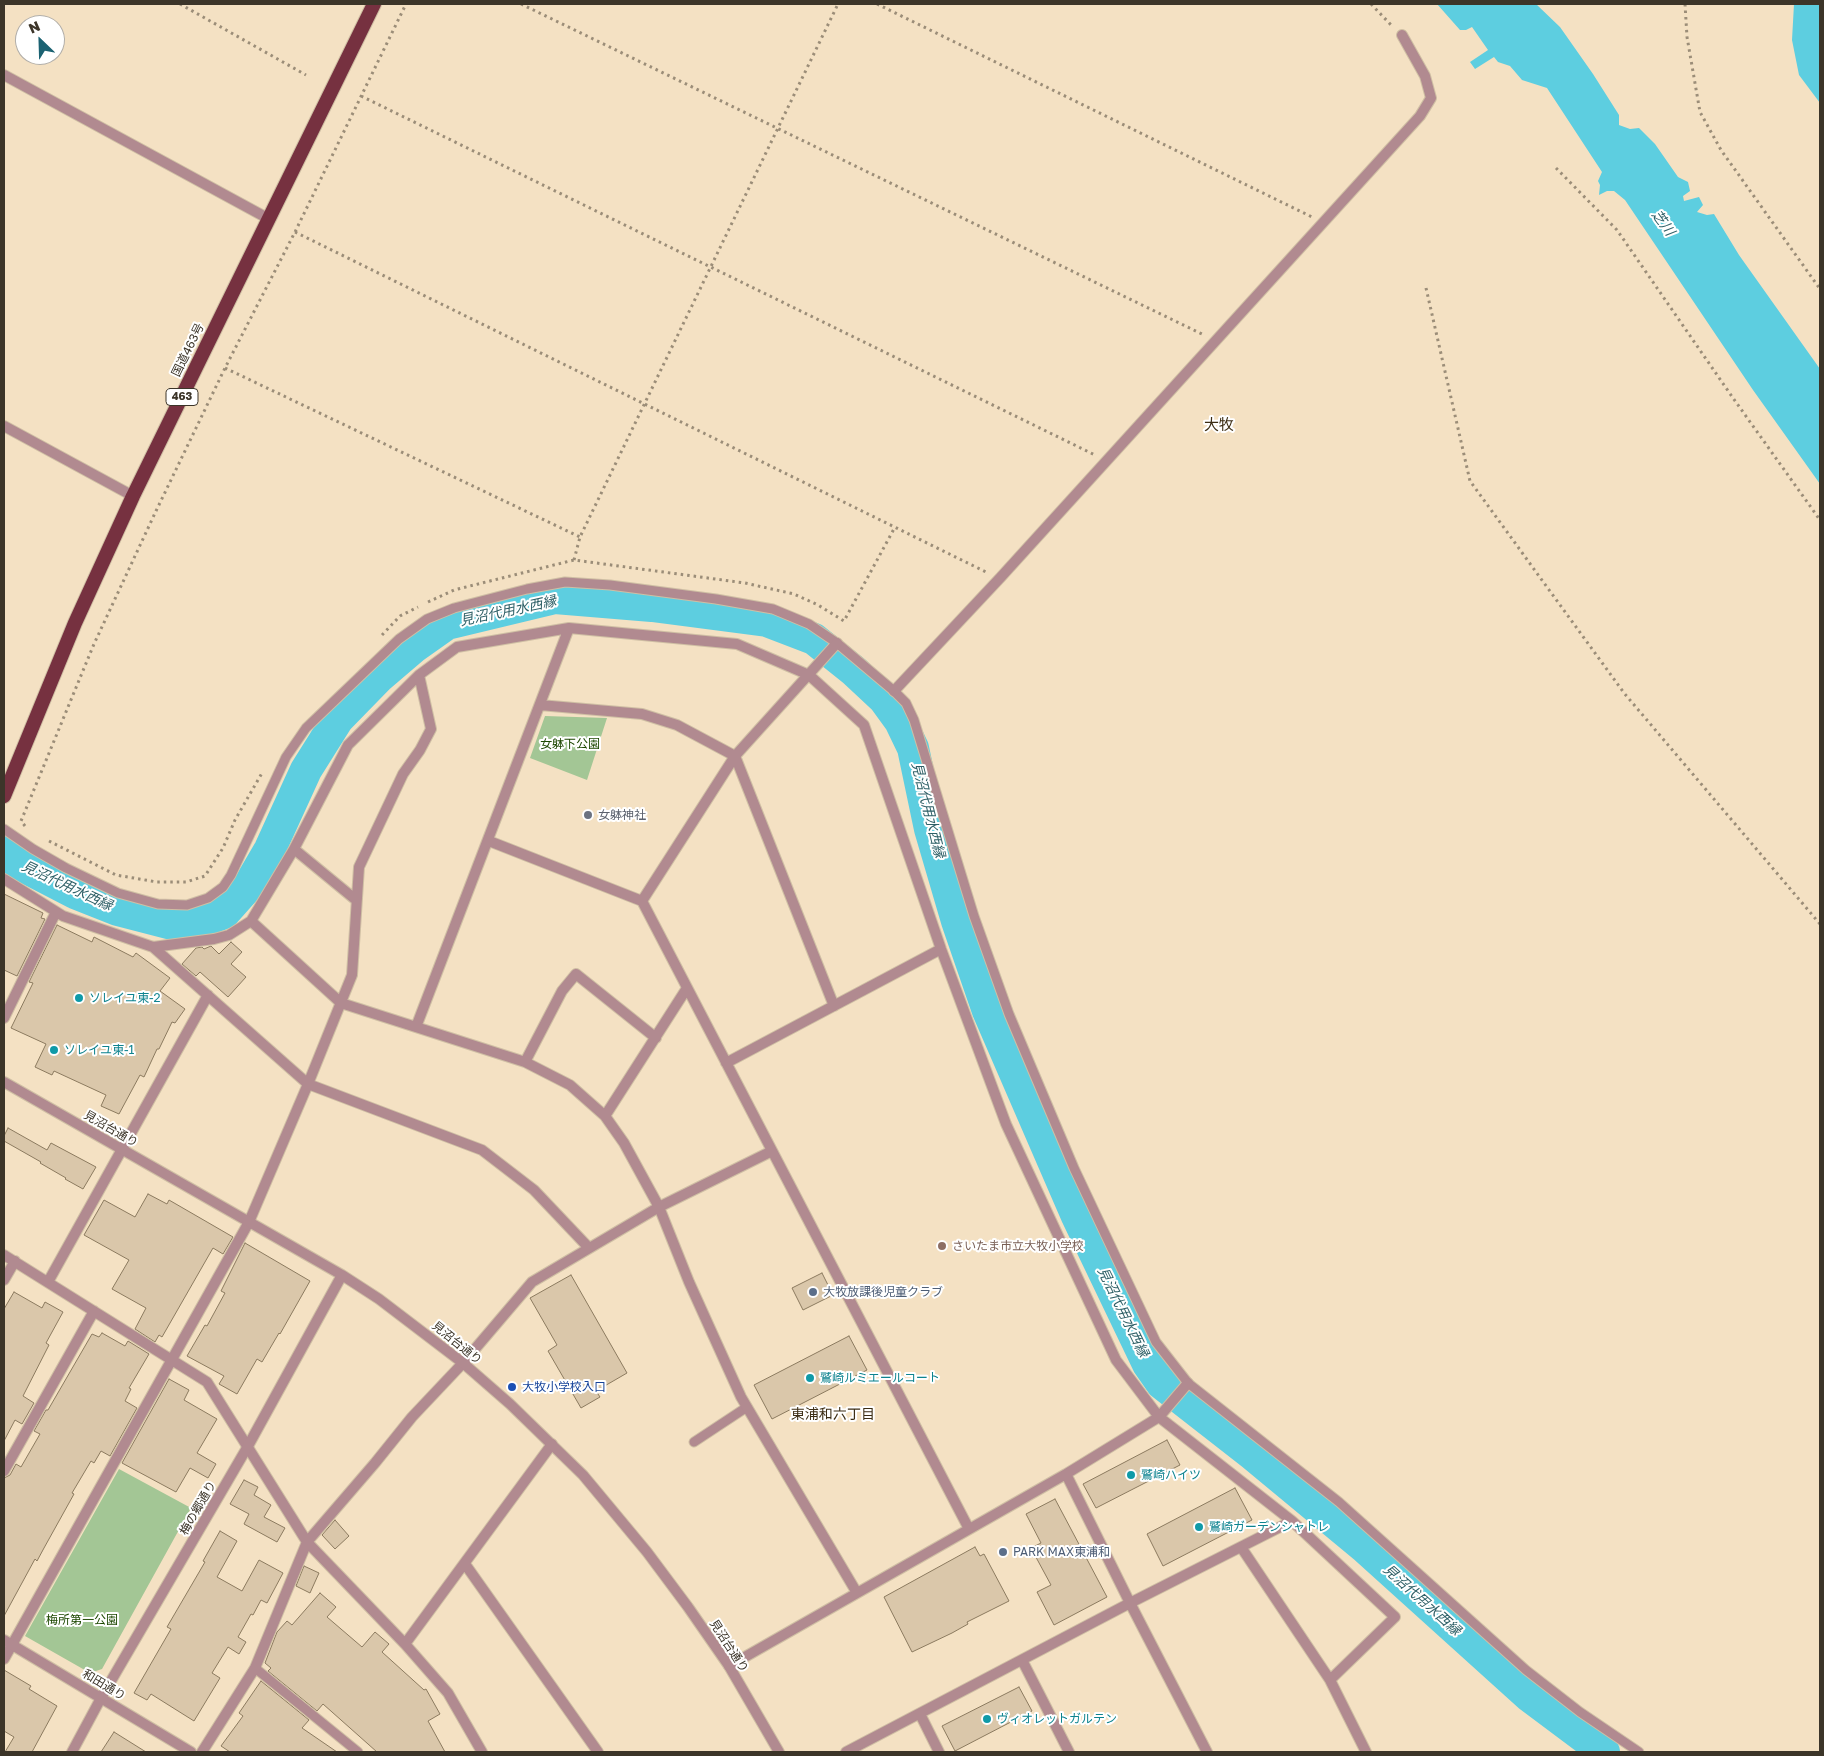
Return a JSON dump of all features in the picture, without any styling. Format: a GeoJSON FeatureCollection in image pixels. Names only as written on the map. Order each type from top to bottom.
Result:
{"type":"FeatureCollection","features":[{"type":"Feature","properties":{"kind":"highway","name":"国道463号"},"geometry":{"type":"LineString","coordinates":[[4,796],[72,631],[133,496],[374,4]]}},
{"type":"Feature","properties":{"kind":"street"},"geometry":{"type":"LineString","coordinates":[[894,690],[1000,578],[1420,116],[1431,98],[1425,76],[1402,35]]}},
{"type":"Feature","properties":{"kind":"street"},"geometry":{"type":"LineString","coordinates":[[4,75],[269,219]]}},
{"type":"Feature","properties":{"kind":"street"},"geometry":{"type":"LineString","coordinates":[[4,426],[133,496]]}},
{"type":"Feature","properties":{"kind":"street"},"geometry":{"type":"LineString","coordinates":[[416,1027],[569,628]]}},
{"type":"Feature","properties":{"kind":"street"},"geometry":{"type":"LineString","coordinates":[[153,947],[214,939],[229,935],[251,921],[294,849],[348,746],[419,675],[457,648],[569,628],[736,644],[809,675],[864,725],[941,949],[1006,1124],[1116,1360],[1159,1417],[1292,1521],[1395,1617],[1330,1680]]}},
{"type":"Feature","properties":{"kind":"street"},"geometry":{"type":"LineString","coordinates":[[642,901],[734,756],[837,643]]}},
{"type":"Feature","properties":{"kind":"street"},"geometry":{"type":"LineString","coordinates":[[4,1659],[8,1642],[172,1360],[249,1222],[308,1084],[352,975],[359,868],[403,774],[420,750],[431,729],[419,675]]}},
{"type":"Feature","properties":{"kind":"street"},"geometry":{"type":"LineString","coordinates":[[540,705],[642,714],[677,726],[734,756],[834,1006]]}},
{"type":"Feature","properties":{"kind":"street"},"geometry":{"type":"LineString","coordinates":[[488,841],[642,901],[969,1529]]}},
{"type":"Feature","properties":{"kind":"street"},"geometry":{"type":"LineString","coordinates":[[294,849],[356,900]]}},
{"type":"Feature","properties":{"kind":"street"},"geometry":{"type":"LineString","coordinates":[[4,879],[63,916],[153,947],[308,1084],[482,1150],[534,1190],[589,1248]]}},
{"type":"Feature","properties":{"kind":"street"},"geometry":{"type":"LineString","coordinates":[[4,1018],[56,912]]}},
{"type":"Feature","properties":{"kind":"street"},"geometry":{"type":"LineString","coordinates":[[251,921],[341,1003],[524,1062],[570,1085],[605,1116],[624,1143],[659,1206],[741,1397],[857,1593]]}},
{"type":"Feature","properties":{"kind":"street"},"geometry":{"type":"LineString","coordinates":[[726,1063],[941,949]]}},
{"type":"Feature","properties":{"kind":"street"},"geometry":{"type":"LineString","coordinates":[[524,1062],[562,991],[576,974],[656,1038]]}},
{"type":"Feature","properties":{"kind":"street"},"geometry":{"type":"LineString","coordinates":[[605,1116],[687,988]]}},
{"type":"Feature","properties":{"kind":"street"},"geometry":{"type":"LineString","coordinates":[[48,1282],[208,995]]}},
{"type":"Feature","properties":{"kind":"street","name":"見沼台通り"},"geometry":{"type":"LineString","coordinates":[[4,1082],[342,1275],[386,1305],[463,1363],[510,1404],[583,1475],[647,1552],[729,1666],[779,1752]]}},
{"type":"Feature","properties":{"kind":"street"},"geometry":{"type":"LineString","coordinates":[[202,1752],[255,1668],[307,1542],[412,1417],[463,1363],[532,1282],[659,1206],[772,1151]]}},
{"type":"Feature","properties":{"kind":"street"},"geometry":{"type":"LineString","coordinates":[[4,1254],[207,1382],[307,1542],[406,1644],[448,1693],[482,1752]]}},
{"type":"Feature","properties":{"kind":"street"},"geometry":{"type":"LineString","coordinates":[[4,1280],[14,1261]]}},
{"type":"Feature","properties":{"kind":"street","name":"梅の郷通り"},"geometry":{"type":"LineString","coordinates":[[72,1752],[101,1698],[248,1446],[342,1275]]}},
{"type":"Feature","properties":{"kind":"street"},"geometry":{"type":"LineString","coordinates":[[4,1471],[94,1311]]}},
{"type":"Feature","properties":{"kind":"street"},"geometry":{"type":"LineString","coordinates":[[729,1666],[1066,1474],[1159,1417],[1188,1383]]}},
{"type":"Feature","properties":{"kind":"street"},"geometry":{"type":"LineString","coordinates":[[406,1644],[552,1444]]}},
{"type":"Feature","properties":{"kind":"street"},"geometry":{"type":"LineString","coordinates":[[1066,1474],[1207,1752]]}},
{"type":"Feature","properties":{"kind":"street"},"geometry":{"type":"LineString","coordinates":[[846,1752],[1130,1603],[1292,1521]]}},
{"type":"Feature","properties":{"kind":"street"},"geometry":{"type":"LineString","coordinates":[[1241,1547],[1330,1680],[1366,1752]]}},
{"type":"Feature","properties":{"kind":"street"},"geometry":{"type":"LineString","coordinates":[[465,1564],[598,1752]]}},
{"type":"Feature","properties":{"kind":"street","name":"和田通り"},"geometry":{"type":"LineString","coordinates":[[8,1642],[191,1752]]}},
{"type":"Feature","properties":{"kind":"street"},"geometry":{"type":"LineString","coordinates":[[1022,1660],[1070,1752]]}},
{"type":"Feature","properties":{"kind":"street"},"geometry":{"type":"LineString","coordinates":[[920,1714],[939,1752]]}},
{"type":"Feature","properties":{"kind":"lane"},"geometry":{"type":"LineString","coordinates":[[4,828],[33,849],[66,868],[118,893],[158,904],[188,905],[208,898],[223,887],[231,875],[286,757],[306,728],[399,639],[427,619],[454,608],[527,589],[565,582],[610,584],[716,599],[773,610],[809,624],[837,643],[894,690],[906,703],[914,720],[974,916],[1009,1014],[1074,1168],[1156,1342],[1188,1383],[1339,1502],[1470,1622],[1526,1670],[1580,1712],[1638,1752]]}},
{"type":"Feature","properties":{"kind":"lane"},"geometry":{"type":"LineString","coordinates":[[694,1442],[747,1407]]}},
{"type":"Feature","properties":{"kind":"lane"},"geometry":{"type":"LineString","coordinates":[[255,1668],[358,1752]]}},
{"type":"Feature","properties":{"kind":"path"},"geometry":{"type":"LineString","coordinates":[[180,4],[306,75]]}},
{"type":"Feature","properties":{"kind":"path"},"geometry":{"type":"LineString","coordinates":[[21,821],[94,644],[160,502],[406,4]]}},
{"type":"Feature","properties":{"kind":"path"},"geometry":{"type":"LineString","coordinates":[[521,4],[1216,341]]}},
{"type":"Feature","properties":{"kind":"path"},"geometry":{"type":"LineString","coordinates":[[574,560],[580,537],[838,4]]}},
{"type":"Feature","properties":{"kind":"path"},"geometry":{"type":"LineString","coordinates":[[877,4],[1323,223]]}},
{"type":"Feature","properties":{"kind":"path"},"geometry":{"type":"LineString","coordinates":[[1371,4],[1402,35]]}},
{"type":"Feature","properties":{"kind":"path"},"geometry":{"type":"LineString","coordinates":[[1685,4],[1687,37],[1700,112],[1721,150],[1820,289]]}},
{"type":"Feature","properties":{"kind":"path"},"geometry":{"type":"LineString","coordinates":[[361,96],[1107,461]]}},
{"type":"Feature","properties":{"kind":"path"},"geometry":{"type":"LineString","coordinates":[[1556,168],[1617,230],[1820,520]]}},
{"type":"Feature","properties":{"kind":"path"},"geometry":{"type":"LineString","coordinates":[[295,232],[1000,578]]}},
{"type":"Feature","properties":{"kind":"path"},"geometry":{"type":"LineString","coordinates":[[1426,288],[1470,480],[1624,693],[1820,924]]}},
{"type":"Feature","properties":{"kind":"path"},"geometry":{"type":"LineString","coordinates":[[225,368],[580,537]]}},
{"type":"Feature","properties":{"kind":"path"},"geometry":{"type":"LineString","coordinates":[[844,621],[895,527]]}},
{"type":"Feature","properties":{"kind":"green space","name":"女躰下公園"},"geometry":{"type":"Polygon","coordinates":[[[545,716],[607,718],[587,780],[530,758],[545,716]]]}},
{"type":"Feature","properties":{"kind":"green space","name":"梅所第一公園"},"geometry":{"type":"Polygon","coordinates":[[[119,1469],[191,1508],[102,1669],[90,1673],[25,1636],[119,1469]]]}},
{"type":"Feature","properties":{"kind":"water","name":"芝川"},"geometry":{"type":"Polygon","coordinates":[[[1437,4],[1536,4],[1560,27],[1593,74],[1619,115],[1619,125],[1630,129],[1639,128],[1655,144],[1678,177],[1688,182],[1690,191],[1683,196],[1684,201],[1699,197],[1703,205],[1697,212],[1707,215],[1714,214],[1739,255],[1820,369],[1820,484],[1753,390],[1625,200],[1614,191],[1607,191],[1599,195],[1600,185],[1598,181],[1602,172],[1547,88],[1522,80],[1510,66],[1498,62],[1494,57],[1475,69],[1470,62],[1488,50],[1472,27],[1460,30],[1437,4]]]}},
{"type":"Feature","properties":{"kind":"water"},"geometry":{"type":"Polygon","coordinates":[[[1794,4],[1820,4],[1820,103],[1799,75],[1792,40],[1794,4]]]}},
{"type":"Feature","properties":{"kind":"building"},"geometry":{"type":"Polygon","coordinates":[[[4,894],[43,913],[41,918],[45,919],[17,976],[4,970],[4,894]]]}},
{"type":"Feature","properties":{"kind":"building"},"geometry":{"type":"Polygon","coordinates":[[[57,925],[92,942],[94,937],[133,957],[136,953],[170,978],[160,991],[185,1009],[175,1023],[172,1022],[144,1077],[140,1075],[119,1114],[101,1106],[106,1095],[54,1071],[52,1075],[35,1067],[46,1044],[11,1028],[33,983],[29,982],[57,925]]]}},
{"type":"Feature","properties":{"kind":"building"},"geometry":{"type":"Polygon","coordinates":[[[231,942],[242,952],[231,964],[246,977],[228,997],[200,972],[196,976],[182,964],[196,948],[202,947],[204,949],[211,946],[219,954],[231,942]]]}},
{"type":"Feature","properties":{"kind":"building"},"geometry":{"type":"Polygon","coordinates":[[[8,1128],[47,1150],[51,1143],[96,1167],[83,1189],[4,1141],[8,1128]]]}},
{"type":"Feature","properties":{"kind":"building"},"geometry":{"type":"Polygon","coordinates":[[[148,1194],[167,1204],[169,1200],[233,1237],[223,1254],[213,1248],[162,1337],[159,1335],[155,1342],[135,1329],[146,1308],[112,1289],[129,1260],[84,1235],[104,1200],[135,1217],[148,1194]]]}},
{"type":"Feature","properties":{"kind":"building"},"geometry":{"type":"Polygon","coordinates":[[[245,1243],[310,1281],[262,1362],[257,1359],[237,1394],[219,1384],[224,1376],[187,1356],[205,1325],[207,1326],[225,1293],[221,1291],[245,1243]]]}},
{"type":"Feature","properties":{"kind":"building"},"geometry":{"type":"Polygon","coordinates":[[[822,1273],[833,1295],[803,1310],[792,1288],[822,1273]]]}},
{"type":"Feature","properties":{"kind":"building"},"geometry":{"type":"Polygon","coordinates":[[[571,1275],[627,1373],[596,1391],[600,1397],[581,1408],[548,1351],[557,1345],[530,1298],[571,1275]]]}},
{"type":"Feature","properties":{"kind":"building"},"geometry":{"type":"Polygon","coordinates":[[[14,1292],[42,1308],[45,1302],[63,1312],[46,1343],[49,1345],[23,1396],[34,1403],[22,1424],[15,1420],[4,1441],[4,1309],[14,1292]]]}},
{"type":"Feature","properties":{"kind":"building"},"geometry":{"type":"Polygon","coordinates":[[[102,1333],[125,1346],[128,1341],[149,1354],[129,1388],[131,1389],[125,1401],[137,1408],[110,1456],[101,1451],[94,1463],[91,1461],[72,1493],[74,1494],[37,1561],[35,1559],[4,1616],[4,1478],[10,1475],[16,1464],[21,1467],[40,1434],[34,1431],[46,1410],[48,1410],[92,1334],[99,1337],[102,1333]]]}},
{"type":"Feature","properties":{"kind":"building","name":"鷲崎ルミエールコート"},"geometry":{"type":"Polygon","coordinates":[[[849,1336],[867,1370],[772,1419],[754,1385],[849,1336]]]}},
{"type":"Feature","properties":{"kind":"building"},"geometry":{"type":"Polygon","coordinates":[[[169,1379],[189,1390],[184,1400],[217,1419],[197,1453],[216,1464],[208,1478],[190,1468],[176,1492],[122,1463],[169,1379]]]}},
{"type":"Feature","properties":{"kind":"building","name":"鷲崎ハイツ"},"geometry":{"type":"Polygon","coordinates":[[[1167,1440],[1180,1465],[1096,1508],[1083,1484],[1167,1440]]]}},
{"type":"Feature","properties":{"kind":"building"},"geometry":{"type":"Polygon","coordinates":[[[244,1480],[258,1487],[254,1495],[271,1505],[264,1517],[285,1528],[277,1542],[244,1524],[249,1514],[230,1504],[244,1480]]]}},
{"type":"Feature","properties":{"kind":"building","name":"鷲崎ガーデンシャトレ"},"geometry":{"type":"Polygon","coordinates":[[[1235,1488],[1252,1520],[1163,1566],[1147,1534],[1235,1488]]]}},
{"type":"Feature","properties":{"kind":"building"},"geometry":{"type":"Polygon","coordinates":[[[1055,1499],[1107,1597],[1054,1625],[1037,1592],[1051,1585],[1031,1548],[1041,1543],[1026,1514],[1055,1499]]]}},
{"type":"Feature","properties":{"kind":"building"},"geometry":{"type":"Polygon","coordinates":[[[335,1520],[349,1536],[335,1549],[322,1535],[335,1520]]]}},
{"type":"Feature","properties":{"kind":"building"},"geometry":{"type":"Polygon","coordinates":[[[220,1531],[237,1541],[217,1577],[242,1591],[259,1560],[283,1573],[267,1603],[261,1600],[238,1637],[246,1642],[239,1654],[228,1647],[212,1673],[220,1678],[194,1721],[151,1694],[147,1700],[134,1693],[171,1629],[167,1627],[205,1562],[203,1561],[220,1531]]]}},
{"type":"Feature","properties":{"kind":"building"},"geometry":{"type":"Polygon","coordinates":[[[975,1547],[980,1556],[984,1554],[1009,1601],[967,1622],[968,1624],[952,1633],[912,1652],[884,1597],[975,1547]]]}},
{"type":"Feature","properties":{"kind":"building"},"geometry":{"type":"Polygon","coordinates":[[[304,1566],[319,1573],[310,1593],[296,1586],[304,1566]]]}},
{"type":"Feature","properties":{"kind":"building"},"geometry":{"type":"Polygon","coordinates":[[[320,1593],[336,1607],[327,1617],[362,1647],[375,1632],[389,1644],[382,1652],[424,1690],[426,1689],[440,1714],[428,1721],[445,1752],[377,1752],[323,1704],[317,1711],[268,1671],[271,1668],[265,1663],[277,1632],[287,1621],[292,1625],[320,1593]]]}},
{"type":"Feature","properties":{"kind":"building"},"geometry":{"type":"Polygon","coordinates":[[[4,1670],[31,1686],[29,1689],[57,1706],[32,1752],[5,1752],[14,1737],[4,1731],[4,1670]]]}},
{"type":"Feature","properties":{"kind":"building"},"geometry":{"type":"Polygon","coordinates":[[[261,1681],[309,1720],[302,1728],[337,1752],[230,1752],[221,1746],[243,1716],[239,1713],[261,1681]]]}},
{"type":"Feature","properties":{"kind":"building","name":"ヴィオレットガルテン"},"geometry":{"type":"Polygon","coordinates":[[[1019,1687],[1032,1711],[955,1751],[942,1726],[1019,1687]]]}},
{"type":"Feature","properties":{"kind":"building"},"geometry":{"type":"Polygon","coordinates":[[[114,1732],[146,1752],[101,1752],[114,1732]]]}},
{"type":"Feature","properties":{"kind":"waterway","name":"見沼代用水西縁"},"geometry":{"type":"LineString","coordinates":[[4,852],[19,864],[75,893],[118,910],[172,924],[198,923],[224,913],[249,885],[270,849],[306,770],[338,719],[379,677],[413,648],[447,624],[555,598],[652,606],[767,621],[814,639],[854,671],[884,699],[900,721],[913,748],[930,829],[957,921],[988,1011],[1076,1214],[1148,1364],[1162,1384],[1253,1455],[1364,1547],[1529,1696],[1604,1752]]}},
{"type":"Feature","properties":{"kind":"place","name":"女躰神社"},"geometry":{"type":"Point","coordinates":[588,815]}},
{"type":"Feature","properties":{"kind":"place","name":"ソレイユ東-2"},"geometry":{"type":"Point","coordinates":[79,998]}},
{"type":"Feature","properties":{"kind":"place","name":"ソレイユ東-1"},"geometry":{"type":"Point","coordinates":[54,1050]}},
{"type":"Feature","properties":{"kind":"place","name":"さいたま市立大牧小学校"},"geometry":{"type":"Point","coordinates":[942,1246]}},
{"type":"Feature","properties":{"kind":"place","name":"大牧放課後児童クラブ"},"geometry":{"type":"Point","coordinates":[813,1292]}},
{"type":"Feature","properties":{"kind":"place","name":"鷲崎ルミエールコート"},"geometry":{"type":"Point","coordinates":[810,1378]}},
{"type":"Feature","properties":{"kind":"place","name":"大牧小学校入口"},"geometry":{"type":"Point","coordinates":[512,1387]}},
{"type":"Feature","properties":{"kind":"place","name":"鷲崎ハイツ"},"geometry":{"type":"Point","coordinates":[1131,1475]}},
{"type":"Feature","properties":{"kind":"place","name":"鷲崎ガーデンシャトレ"},"geometry":{"type":"Point","coordinates":[1199,1527]}},
{"type":"Feature","properties":{"kind":"place","name":"PARK MAX東浦和"},"geometry":{"type":"Point","coordinates":[1003,1552]}},
{"type":"Feature","properties":{"kind":"place","name":"ヴィオレットガルテン"},"geometry":{"type":"Point","coordinates":[987,1719]}},
{"type":"Feature","properties":{"kind":"district","name":"大牧"},"geometry":{"type":"Point","coordinates":[1219,425]}},
{"type":"Feature","properties":{"kind":"district","name":"東浦和六丁目"},"geometry":{"type":"Point","coordinates":[833,1415]}}]}
